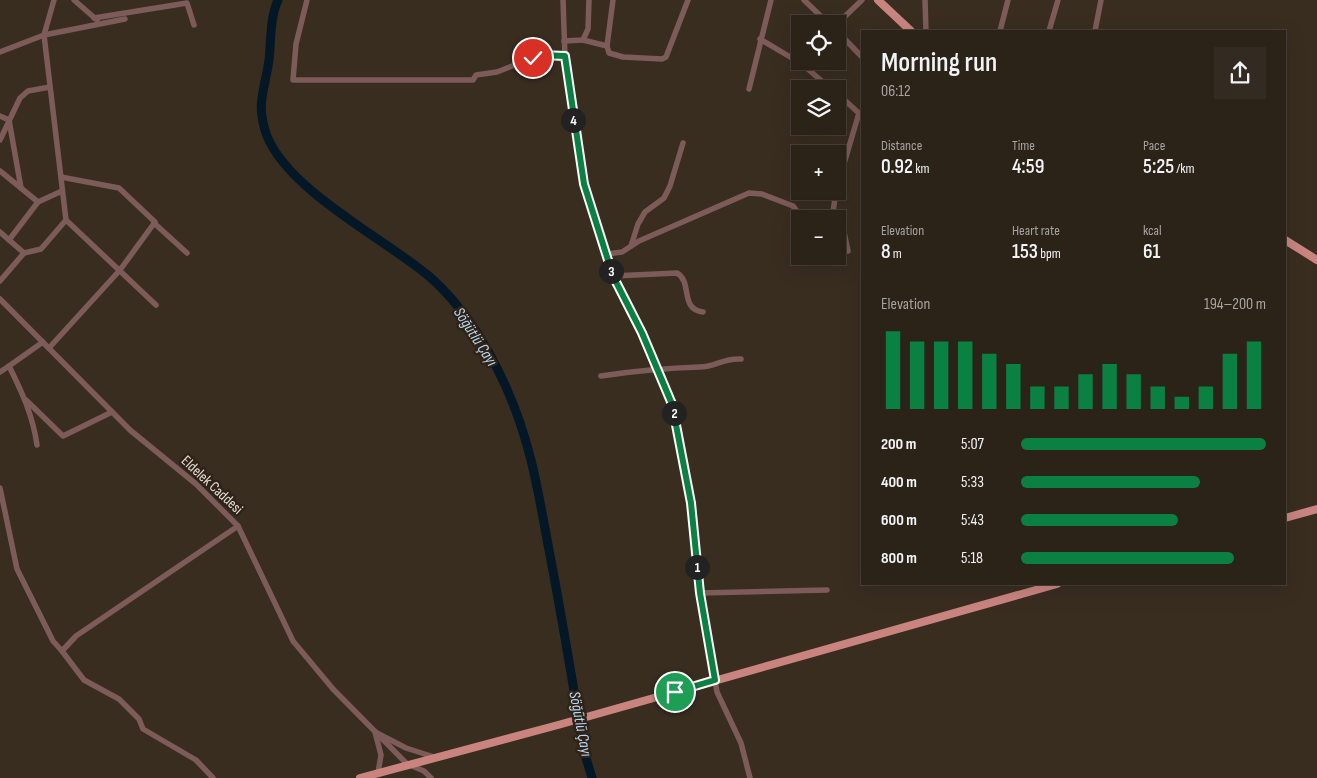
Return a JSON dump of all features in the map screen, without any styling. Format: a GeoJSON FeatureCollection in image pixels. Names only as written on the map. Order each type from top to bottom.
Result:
{"type":"FeatureCollection","features":[{"type":"Feature","properties":{"kind":"main road"},"geometry":{"type":"LineString","coordinates":[[878,0],[910,30]]}},
{"type":"Feature","properties":{"kind":"main road"},"geometry":{"type":"LineString","coordinates":[[1286,241],[1317,260]]}},
{"type":"Feature","properties":{"kind":"main road"},"geometry":{"type":"LineString","coordinates":[[1286,518],[1317,509]]}},
{"type":"Feature","properties":{"kind":"main road"},"geometry":{"type":"LineString","coordinates":[[360,778],[558,725],[1053,585]]}},
{"type":"Feature","properties":{"kind":"street"},"geometry":{"type":"LineString","coordinates":[[54,0],[44,35],[66,220],[156,305]]}},
{"type":"Feature","properties":{"kind":"street"},"geometry":{"type":"LineString","coordinates":[[74,0],[97,20],[125,18]]}},
{"type":"Feature","properties":{"kind":"street"},"geometry":{"type":"LineString","coordinates":[[307,0],[296,44],[293,80],[473,80],[476,75],[497,72],[540,55],[565,56]]}},
{"type":"Feature","properties":{"kind":"street"},"geometry":{"type":"LineString","coordinates":[[563,0],[565,56],[584,184],[613,276],[642,333],[655,369],[672,404],[682,447],[691,503],[700,593],[715,680],[723,708],[741,743],[750,778]]}},
{"type":"Feature","properties":{"kind":"street"},"geometry":{"type":"LineString","coordinates":[[583,40],[588,29],[589,0]]}},
{"type":"Feature","properties":{"kind":"street"},"geometry":{"type":"LineString","coordinates":[[613,0],[607,46],[609,53],[623,56],[666,57],[688,0]]}},
{"type":"Feature","properties":{"kind":"street"},"geometry":{"type":"LineString","coordinates":[[749,88],[771,0]]}},
{"type":"Feature","properties":{"kind":"street"},"geometry":{"type":"LineString","coordinates":[[804,0],[820,15]]}},
{"type":"Feature","properties":{"kind":"street"},"geometry":{"type":"LineString","coordinates":[[846,16],[862,0]]}},
{"type":"Feature","properties":{"kind":"street"},"geometry":{"type":"LineString","coordinates":[[925,0],[926,30]]}},
{"type":"Feature","properties":{"kind":"street"},"geometry":{"type":"LineString","coordinates":[[1000,30],[1008,0]]}},
{"type":"Feature","properties":{"kind":"street"},"geometry":{"type":"LineString","coordinates":[[1049,30],[1058,0]]}},
{"type":"Feature","properties":{"kind":"street"},"geometry":{"type":"LineString","coordinates":[[1095,30],[1101,0]]}},
{"type":"Feature","properties":{"kind":"street"},"geometry":{"type":"LineString","coordinates":[[0,52],[44,35],[97,20],[186,2],[194,25]]}},
{"type":"Feature","properties":{"kind":"street"},"geometry":{"type":"LineString","coordinates":[[564,41],[583,40],[607,46]]}},
{"type":"Feature","properties":{"kind":"street"},"geometry":{"type":"LineString","coordinates":[[760,40],[791,57]]}},
{"type":"Feature","properties":{"kind":"street"},"geometry":{"type":"LineString","coordinates":[[846,40],[861,55]]}},
{"type":"Feature","properties":{"kind":"street"},"geometry":{"type":"LineString","coordinates":[[810,70],[821,80]]}},
{"type":"Feature","properties":{"kind":"street"},"geometry":{"type":"LineString","coordinates":[[0,140],[20,98],[28,91],[50,87]]}},
{"type":"Feature","properties":{"kind":"street"},"geometry":{"type":"LineString","coordinates":[[846,101],[861,115],[846,160]]}},
{"type":"Feature","properties":{"kind":"street"},"geometry":{"type":"LineString","coordinates":[[0,116],[9,120]]}},
{"type":"Feature","properties":{"kind":"street"},"geometry":{"type":"LineString","coordinates":[[9,120],[21,188]]}},
{"type":"Feature","properties":{"kind":"street"},"geometry":{"type":"LineString","coordinates":[[631,246],[635,231],[645,212],[664,198],[670,186],[683,143]]}},
{"type":"Feature","properties":{"kind":"street"},"geometry":{"type":"LineString","coordinates":[[0,171],[38,202]]}},
{"type":"Feature","properties":{"kind":"street"},"geometry":{"type":"LineString","coordinates":[[61,177],[119,188],[187,254]]}},
{"type":"Feature","properties":{"kind":"street"},"geometry":{"type":"LineString","coordinates":[[9,240],[38,202],[62,191]]}},
{"type":"Feature","properties":{"kind":"street"},"geometry":{"type":"LineString","coordinates":[[607,254],[622,252],[639,241],[749,193],[762,194],[793,206],[796,210]]}},
{"type":"Feature","properties":{"kind":"street"},"geometry":{"type":"LineString","coordinates":[[0,281],[24,253],[41,249],[66,220]]}},
{"type":"Feature","properties":{"kind":"street"},"geometry":{"type":"LineString","coordinates":[[49,348],[120,270],[154,223]]}},
{"type":"Feature","properties":{"kind":"street"},"geometry":{"type":"LineString","coordinates":[[0,232],[24,253]]}},
{"type":"Feature","properties":{"kind":"street"},"geometry":{"type":"LineString","coordinates":[[846,242],[848,251]]}},
{"type":"Feature","properties":{"kind":"street"},"geometry":{"type":"LineString","coordinates":[[613,276],[677,273],[683,278],[690,306],[703,312]]}},
{"type":"Feature","properties":{"kind":"street","name":"Eldelek Caddesi"},"geometry":{"type":"LineString","coordinates":[[1,303],[43,342],[130,430],[196,484],[238,526],[293,641],[333,689],[408,764],[431,778]]}},
{"type":"Feature","properties":{"kind":"street"},"geometry":{"type":"LineString","coordinates":[[0,372],[43,342]]}},
{"type":"Feature","properties":{"kind":"street"},"geometry":{"type":"LineString","coordinates":[[601,376],[655,369],[701,367],[714,365],[729,359],[741,359]]}},
{"type":"Feature","properties":{"kind":"street"},"geometry":{"type":"LineString","coordinates":[[9,366],[26,400],[34,425],[37,445]]}},
{"type":"Feature","properties":{"kind":"street"},"geometry":{"type":"LineString","coordinates":[[26,400],[63,436],[112,412]]}},
{"type":"Feature","properties":{"kind":"street"},"geometry":{"type":"LineString","coordinates":[[0,488],[16,569],[53,640],[84,680],[119,699],[139,719],[143,729],[196,760],[213,778]]}},
{"type":"Feature","properties":{"kind":"street"},"geometry":{"type":"LineString","coordinates":[[62,650],[76,636],[238,526]]}},
{"type":"Feature","properties":{"kind":"street"},"geometry":{"type":"LineString","coordinates":[[700,593],[827,590]]}},
{"type":"Feature","properties":{"kind":"street"},"geometry":{"type":"LineString","coordinates":[[376,732],[406,748],[434,757]]}},
{"type":"Feature","properties":{"kind":"street"},"geometry":{"type":"LineString","coordinates":[[376,732],[381,755],[378,773]]}},
{"type":"Feature","properties":{"kind":"waterway","name":"Söğütlü Çayı"},"geometry":{"type":"LineString","coordinates":[[278,0],[272,21],[269,60],[261,106],[263,125],[278,156],[295,176],[316,195],[411,262],[442,288],[464,314],[483,342],[515,408],[528,448],[537,487],[584,751],[592,778]]}},
{"type":"Feature","properties":{"kind":"route"},"geometry":{"type":"LineString","coordinates":[[533,58],[540,55],[565,56],[574,128],[584,184],[613,276],[642,333],[655,369],[672,404],[682,447],[691,503],[700,593],[715,680],[675,692]]}}]}
